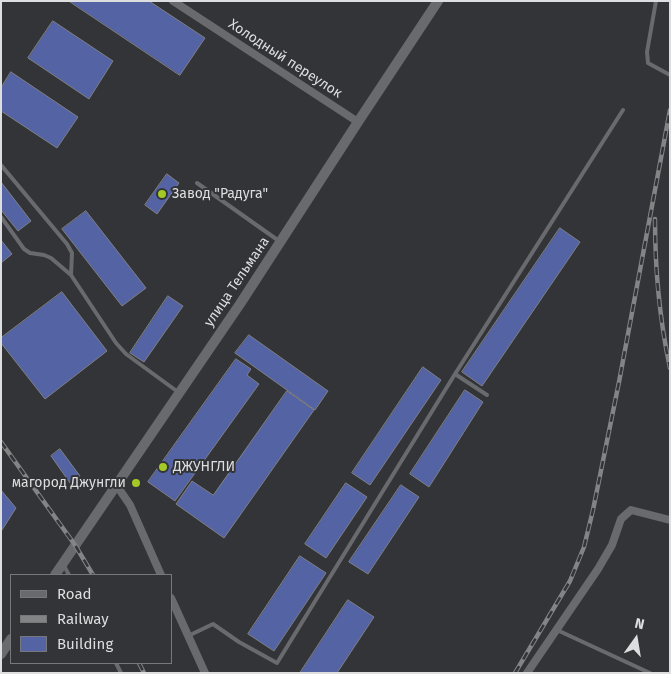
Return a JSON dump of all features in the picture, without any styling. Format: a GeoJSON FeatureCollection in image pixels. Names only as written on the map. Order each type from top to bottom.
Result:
{"type":"FeatureCollection","features":[{"type":"Feature","properties":{"kind":"street","name":"Холодный переулок"},"geometry":{"type":"LineString","coordinates":[[173,1],[358,122]]}},
{"type":"Feature","properties":{"kind":"street","name":"улица Тельмана"},"geometry":{"type":"LineString","coordinates":[[56,574],[281,242],[438,1]]}},
{"type":"Feature","properties":{"kind":"street"},"geometry":{"type":"LineString","coordinates":[[116,486],[130,505],[161,574]]}},
{"type":"Feature","properties":{"kind":"street"},"geometry":{"type":"LineString","coordinates":[[528,673],[598,569],[612,544],[621,519],[631,510],[670,520]]}},
{"type":"Feature","properties":{"kind":"street"},"geometry":{"type":"LineString","coordinates":[[172,600],[205,673]]}},
{"type":"Feature","properties":{"kind":"street"},"geometry":{"type":"LineString","coordinates":[[1,654],[10,640]]}},
{"type":"Feature","properties":{"kind":"lane"},"geometry":{"type":"LineString","coordinates":[[656,1],[647,52],[648,63],[670,75]]}},
{"type":"Feature","properties":{"kind":"lane"},"geometry":{"type":"LineString","coordinates":[[188,636],[213,624],[239,642],[277,663],[455,374],[624,110]]}},
{"type":"Feature","properties":{"kind":"lane"},"geometry":{"type":"LineString","coordinates":[[1,165],[67,244],[72,253],[71,275]]}},
{"type":"Feature","properties":{"kind":"lane"},"geometry":{"type":"LineString","coordinates":[[197,184],[281,242]]}},
{"type":"Feature","properties":{"kind":"lane"},"geometry":{"type":"LineString","coordinates":[[1,217],[24,249],[30,253],[51,258],[71,275],[116,343],[126,354],[180,393]]}},
{"type":"Feature","properties":{"kind":"lane"},"geometry":{"type":"LineString","coordinates":[[455,374],[487,395]]}},
{"type":"Feature","properties":{"kind":"lane"},"geometry":{"type":"LineString","coordinates":[[63,564],[68,574]]}},
{"type":"Feature","properties":{"kind":"lane"},"geometry":{"type":"LineString","coordinates":[[557,630],[650,673]]}},
{"type":"Feature","properties":{"kind":"building"},"geometry":{"type":"Polygon","coordinates":[[[69,1],[149,1],[205,38],[180,75],[69,1]]]}},
{"type":"Feature","properties":{"kind":"building"},"geometry":{"type":"Polygon","coordinates":[[[53,21],[113,61],[89,99],[28,58],[53,21]]]}},
{"type":"Feature","properties":{"kind":"building"},"geometry":{"type":"Polygon","coordinates":[[[11,72],[78,117],[57,148],[1,111],[1,88],[11,72]]]}},
{"type":"Feature","properties":{"kind":"building","name":"Завод \"Радуга\""},"geometry":{"type":"Polygon","coordinates":[[[167,174],[179,183],[157,214],[145,205],[167,174]]]}},
{"type":"Feature","properties":{"kind":"building"},"geometry":{"type":"Polygon","coordinates":[[[1,182],[31,221],[18,231],[1,210],[1,182]]]}},
{"type":"Feature","properties":{"kind":"building"},"geometry":{"type":"Polygon","coordinates":[[[86,211],[146,288],[122,306],[62,229],[86,211]]]}},
{"type":"Feature","properties":{"kind":"building"},"geometry":{"type":"Polygon","coordinates":[[[560,228],[580,242],[482,386],[462,372],[560,228]]]}},
{"type":"Feature","properties":{"kind":"building"},"geometry":{"type":"Polygon","coordinates":[[[1,240],[12,254],[1,263],[1,240]]]}},
{"type":"Feature","properties":{"kind":"building"},"geometry":{"type":"Polygon","coordinates":[[[62,292],[107,351],[45,399],[1,343],[1,338],[62,292]]]}},
{"type":"Feature","properties":{"kind":"building"},"geometry":{"type":"Polygon","coordinates":[[[168,296],[183,306],[144,362],[130,353],[168,296]]]}},
{"type":"Feature","properties":{"kind":"building"},"geometry":{"type":"Polygon","coordinates":[[[249,335],[328,391],[315,410],[235,353],[249,335]]]}},
{"type":"Feature","properties":{"kind":"building"},"geometry":{"type":"Polygon","coordinates":[[[236,359],[251,369],[247,375],[259,384],[175,501],[148,482],[236,359]]]}},
{"type":"Feature","properties":{"kind":"building"},"geometry":{"type":"Polygon","coordinates":[[[423,367],[441,380],[370,485],[352,473],[423,367]]]}},
{"type":"Feature","properties":{"kind":"building"},"geometry":{"type":"Polygon","coordinates":[[[465,390],[483,402],[429,487],[410,474],[465,390]]]}},
{"type":"Feature","properties":{"kind":"building"},"geometry":{"type":"Polygon","coordinates":[[[287,391],[314,410],[224,538],[176,504],[192,481],[213,495],[287,391]]]}},
{"type":"Feature","properties":{"kind":"building"},"geometry":{"type":"Polygon","coordinates":[[[60,449],[80,476],[70,483],[51,456],[60,449]]]}},
{"type":"Feature","properties":{"kind":"building"},"geometry":{"type":"Polygon","coordinates":[[[346,483],[367,497],[326,558],[305,544],[346,483]]]}},
{"type":"Feature","properties":{"kind":"building"},"geometry":{"type":"Polygon","coordinates":[[[401,485],[419,497],[368,574],[349,562],[401,485]]]}},
{"type":"Feature","properties":{"kind":"building"},"geometry":{"type":"Polygon","coordinates":[[[1,490],[16,508],[2,530],[1,530],[1,490]]]}},
{"type":"Feature","properties":{"kind":"building"},"geometry":{"type":"Polygon","coordinates":[[[300,556],[326,573],[274,651],[248,634],[300,556]]]}},
{"type":"Feature","properties":{"kind":"building"},"geometry":{"type":"Polygon","coordinates":[[[348,600],[374,617],[337,673],[300,673],[348,600]]]}},
{"type":"Feature","properties":{"kind":"railway"},"geometry":{"type":"LineString","coordinates":[[515,673],[570,581],[584,547],[619,382],[670,110]]}},
{"type":"Feature","properties":{"kind":"railway"},"geometry":{"type":"LineString","coordinates":[[655,219],[658,294],[670,368]]}},
{"type":"Feature","properties":{"kind":"railway"},"geometry":{"type":"LineString","coordinates":[[1,442],[75,545],[92,574]]}},
{"type":"Feature","properties":{"kind":"railway"},"geometry":{"type":"LineString","coordinates":[[140,664],[144,673]]}},
{"type":"Feature","properties":{"kind":"place","name":"Завод \"Радуга\""},"geometry":{"type":"Point","coordinates":[162,194]}},
{"type":"Feature","properties":{"kind":"place","name":"ДЖУНГЛИ"},"geometry":{"type":"Point","coordinates":[163,467]}},
{"type":"Feature","properties":{"kind":"place","name":"магород Джунгли"},"geometry":{"type":"Point","coordinates":[136,483]}}]}
